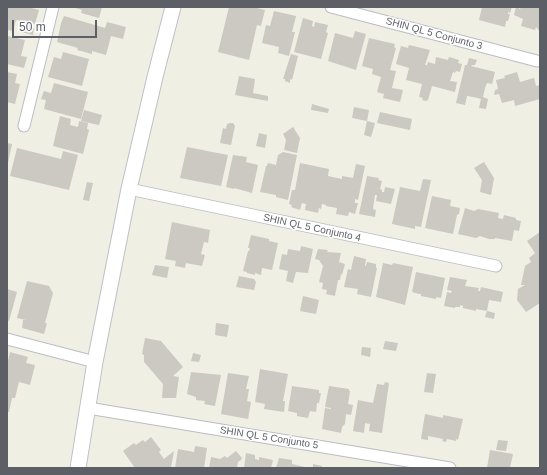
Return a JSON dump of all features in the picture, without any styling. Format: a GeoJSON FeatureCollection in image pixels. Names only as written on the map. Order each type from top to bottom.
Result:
{"type":"FeatureCollection","features":[{"type":"Feature","properties":{"kind":"street"},"geometry":{"type":"LineString","coordinates":[[24,126],[53,7]]}},
{"type":"Feature","properties":{"kind":"street"},"geometry":{"type":"LineString","coordinates":[[78,468],[95,362],[129,189],[173,7]]}},
{"type":"Feature","properties":{"kind":"street","name":"SHIN QL 5 Conjunto 3"},"geometry":{"type":"LineString","coordinates":[[331,7],[537,61]]}},
{"type":"Feature","properties":{"kind":"street","name":"SHIN QL 5 Conjunto 4"},"geometry":{"type":"LineString","coordinates":[[129,189],[496,266]]}},
{"type":"Feature","properties":{"kind":"street"},"geometry":{"type":"LineString","coordinates":[[7,339],[95,362]]}},
{"type":"Feature","properties":{"kind":"street","name":"SHIN QL 5 Conjunto 5"},"geometry":{"type":"LineString","coordinates":[[88,408],[450,468]]}},
{"type":"Feature","properties":{"kind":"building"},"geometry":{"type":"Polygon","coordinates":[[[7,7],[28,7],[39,10],[35,24],[31,23],[31,27],[34,28],[33,35],[21,32],[24,22],[16,20],[13,31],[7,30],[7,7]]]}},
{"type":"Feature","properties":{"kind":"building"},"geometry":{"type":"Polygon","coordinates":[[[72,7],[102,7],[99,18],[81,13],[82,10],[72,7]]]}},
{"type":"Feature","properties":{"kind":"building"},"geometry":{"type":"Polygon","coordinates":[[[229,7],[257,7],[265,10],[261,26],[257,25],[249,60],[218,52],[229,7]]]}},
{"type":"Feature","properties":{"kind":"building"},"geometry":{"type":"Polygon","coordinates":[[[482,7],[512,7],[510,13],[508,12],[508,14],[510,14],[508,21],[506,21],[505,27],[479,20],[482,7]]]}},
{"type":"Feature","properties":{"kind":"building"},"geometry":{"type":"Polygon","coordinates":[[[516,7],[520,9],[521,7],[540,7],[540,32],[536,27],[535,30],[521,26],[523,19],[514,15],[516,7]]]}},
{"type":"Feature","properties":{"kind":"building"},"geometry":{"type":"Polygon","coordinates":[[[274,11],[296,16],[292,32],[295,32],[289,56],[278,53],[279,47],[262,43],[266,25],[270,26],[274,11]]]}},
{"type":"Feature","properties":{"kind":"building"},"geometry":{"type":"Polygon","coordinates":[[[64,16],[105,28],[107,22],[126,27],[123,39],[111,36],[106,55],[92,51],[92,54],[77,50],[78,48],[57,42],[64,16]]]}},
{"type":"Feature","properties":{"kind":"building"},"geometry":{"type":"Polygon","coordinates":[[[303,18],[313,21],[312,26],[314,27],[315,22],[328,25],[326,32],[328,33],[321,59],[294,52],[303,18]]]}},
{"type":"Feature","properties":{"kind":"building"},"geometry":{"type":"Polygon","coordinates":[[[355,31],[366,34],[356,70],[328,61],[335,33],[353,38],[355,31]]]}},
{"type":"Feature","properties":{"kind":"building"},"geometry":{"type":"Polygon","coordinates":[[[7,36],[25,40],[21,56],[27,57],[24,68],[7,64],[7,36]]]}},
{"type":"Feature","properties":{"kind":"building"},"geometry":{"type":"Polygon","coordinates":[[[369,38],[395,44],[394,47],[396,48],[390,70],[396,71],[392,88],[403,90],[400,102],[383,98],[384,94],[377,92],[381,77],[372,74],[373,69],[362,66],[369,38]]]}},
{"type":"Feature","properties":{"kind":"building"},"geometry":{"type":"Polygon","coordinates":[[[409,45],[430,50],[425,65],[427,65],[428,62],[435,64],[436,57],[448,60],[449,57],[459,60],[458,63],[462,64],[460,72],[453,72],[450,81],[457,82],[455,92],[432,86],[428,100],[422,100],[423,98],[419,97],[422,84],[406,80],[409,68],[396,64],[401,46],[408,48],[409,45]]]}},
{"type":"Feature","properties":{"kind":"building"},"geometry":{"type":"Polygon","coordinates":[[[63,52],[89,59],[82,86],[48,77],[54,57],[61,59],[63,52]]]}},
{"type":"Feature","properties":{"kind":"building"},"geometry":{"type":"Polygon","coordinates":[[[291,54],[298,56],[290,83],[283,79],[291,54]]]}},
{"type":"Feature","properties":{"kind":"building"},"geometry":{"type":"Polygon","coordinates":[[[469,58],[477,60],[475,65],[471,66],[495,72],[492,84],[487,83],[485,88],[483,97],[488,99],[486,109],[479,108],[481,99],[478,98],[467,96],[465,105],[456,103],[465,65],[467,65],[469,58]]]}},
{"type":"Feature","properties":{"kind":"building"},"geometry":{"type":"Polygon","coordinates":[[[7,72],[17,74],[15,83],[20,84],[15,104],[7,102],[7,72]]]}},
{"type":"Feature","properties":{"kind":"building"},"geometry":{"type":"Polygon","coordinates":[[[517,72],[520,82],[534,78],[536,86],[540,85],[540,99],[515,106],[514,100],[502,103],[499,94],[494,95],[495,90],[498,89],[496,80],[505,78],[504,76],[517,72]]]}},
{"type":"Feature","properties":{"kind":"building"},"geometry":{"type":"Polygon","coordinates":[[[239,76],[255,79],[253,93],[268,96],[268,101],[235,95],[239,76]]]}},
{"type":"Feature","properties":{"kind":"building"},"geometry":{"type":"Polygon","coordinates":[[[54,83],[88,92],[81,119],[44,109],[46,100],[41,99],[44,91],[51,93],[54,83]]]}},
{"type":"Feature","properties":{"kind":"building"},"geometry":{"type":"Polygon","coordinates":[[[312,104],[329,109],[328,113],[311,110],[312,104]]]}},
{"type":"Feature","properties":{"kind":"building"},"geometry":{"type":"Polygon","coordinates":[[[354,107],[369,110],[367,121],[352,118],[354,107]]]}},
{"type":"Feature","properties":{"kind":"building"},"geometry":{"type":"Polygon","coordinates":[[[84,110],[102,115],[99,125],[81,121],[84,110]]]}},
{"type":"Feature","properties":{"kind":"building"},"geometry":{"type":"Polygon","coordinates":[[[380,112],[412,119],[410,130],[377,123],[380,112]]]}},
{"type":"Feature","properties":{"kind":"building"},"geometry":{"type":"Polygon","coordinates":[[[60,116],[71,119],[70,125],[78,127],[79,121],[88,123],[87,129],[89,130],[83,154],[53,146],[60,116]]]}},
{"type":"Feature","properties":{"kind":"building"},"geometry":{"type":"Polygon","coordinates":[[[367,121],[375,123],[371,137],[364,135],[367,121]]]}},
{"type":"Feature","properties":{"kind":"building"},"geometry":{"type":"Polygon","coordinates":[[[233,123],[235,126],[231,145],[220,143],[223,128],[226,129],[227,124],[233,123]]]}},
{"type":"Feature","properties":{"kind":"building"},"geometry":{"type":"Polygon","coordinates":[[[293,127],[300,138],[297,153],[284,150],[286,140],[283,134],[293,127]]]}},
{"type":"Feature","properties":{"kind":"building"},"geometry":{"type":"Polygon","coordinates":[[[259,133],[267,135],[265,148],[256,146],[259,133]]]}},
{"type":"Feature","properties":{"kind":"building"},"geometry":{"type":"Polygon","coordinates":[[[7,143],[12,144],[8,163],[7,162],[7,143]]]}},
{"type":"Feature","properties":{"kind":"building"},"geometry":{"type":"Polygon","coordinates":[[[187,147],[228,155],[221,186],[180,178],[187,147]]]}},
{"type":"Feature","properties":{"kind":"building"},"geometry":{"type":"Polygon","coordinates":[[[17,148],[61,159],[63,151],[78,155],[69,190],[10,176],[17,148]]]}},
{"type":"Feature","properties":{"kind":"building"},"geometry":{"type":"Polygon","coordinates":[[[283,152],[297,155],[288,200],[276,197],[276,195],[260,192],[266,166],[268,163],[276,165],[278,155],[283,152]]]}},
{"type":"Feature","properties":{"kind":"building"},"geometry":{"type":"Polygon","coordinates":[[[233,155],[247,157],[246,162],[258,165],[252,193],[226,187],[233,155]]]}},
{"type":"Feature","properties":{"kind":"building"},"geometry":{"type":"Polygon","coordinates":[[[484,162],[494,178],[491,195],[480,192],[482,180],[474,168],[484,162]]]}},
{"type":"Feature","properties":{"kind":"building"},"geometry":{"type":"Polygon","coordinates":[[[300,163],[329,169],[328,176],[342,179],[342,176],[353,178],[356,164],[365,166],[358,200],[355,199],[355,203],[358,203],[355,214],[349,212],[348,216],[336,214],[337,208],[322,204],[318,213],[305,210],[306,204],[302,203],[300,210],[291,207],[292,205],[289,204],[292,190],[295,190],[300,163]]]}},
{"type":"Feature","properties":{"kind":"building"},"geometry":{"type":"Polygon","coordinates":[[[367,176],[379,178],[378,180],[382,181],[380,189],[382,192],[384,192],[385,187],[395,189],[391,204],[376,201],[377,195],[375,195],[373,209],[376,210],[375,217],[359,214],[367,176]]]}},
{"type":"Feature","properties":{"kind":"building"},"geometry":{"type":"Polygon","coordinates":[[[423,179],[431,180],[421,227],[415,226],[415,229],[392,224],[400,187],[420,191],[423,179]]]}},
{"type":"Feature","properties":{"kind":"building"},"geometry":{"type":"Polygon","coordinates":[[[87,182],[93,183],[89,201],[83,200],[87,182]]]}},
{"type":"Feature","properties":{"kind":"building"},"geometry":{"type":"Polygon","coordinates":[[[432,196],[451,200],[450,206],[460,208],[453,234],[425,228],[432,196]]]}},
{"type":"Feature","properties":{"kind":"building"},"geometry":{"type":"Polygon","coordinates":[[[465,208],[474,211],[478,209],[499,213],[498,218],[503,219],[504,215],[516,218],[516,220],[521,221],[519,231],[514,230],[512,241],[495,238],[489,239],[480,236],[476,238],[458,234],[465,208]]]}},
{"type":"Feature","properties":{"kind":"building"},"geometry":{"type":"Polygon","coordinates":[[[172,222],[210,230],[208,243],[204,242],[201,254],[205,255],[202,266],[186,263],[185,268],[175,266],[176,261],[165,259],[172,222]]]}},
{"type":"Feature","properties":{"kind":"building"},"geometry":{"type":"Polygon","coordinates":[[[540,232],[540,303],[526,312],[517,300],[518,289],[525,285],[521,285],[525,266],[531,262],[529,258],[535,253],[527,241],[540,232]]]}},
{"type":"Feature","properties":{"kind":"building"},"geometry":{"type":"Polygon","coordinates":[[[251,235],[269,239],[269,241],[278,243],[272,270],[262,268],[261,275],[255,273],[255,275],[243,271],[250,248],[248,248],[251,235]]]}},
{"type":"Feature","properties":{"kind":"building"},"geometry":{"type":"Polygon","coordinates":[[[301,246],[313,249],[308,273],[296,272],[293,283],[286,281],[288,271],[279,269],[282,254],[287,255],[288,249],[300,251],[301,246]]]}},
{"type":"Feature","properties":{"kind":"building"},"geometry":{"type":"Polygon","coordinates":[[[318,249],[328,250],[327,252],[341,253],[339,262],[345,264],[340,280],[338,280],[335,296],[326,294],[327,290],[322,289],[323,283],[319,282],[323,266],[319,260],[315,259],[318,249]]]}},
{"type":"Feature","properties":{"kind":"building"},"geometry":{"type":"Polygon","coordinates":[[[354,256],[366,259],[365,266],[367,262],[376,264],[377,268],[371,297],[357,294],[358,289],[344,287],[348,269],[351,270],[354,256]]]}},
{"type":"Feature","properties":{"kind":"building"},"geometry":{"type":"Polygon","coordinates":[[[383,263],[392,265],[393,263],[413,267],[405,305],[376,297],[383,263]]]}},
{"type":"Feature","properties":{"kind":"building"},"geometry":{"type":"Polygon","coordinates":[[[155,265],[169,267],[167,278],[152,275],[155,265]]]}},
{"type":"Feature","properties":{"kind":"building"},"geometry":{"type":"Polygon","coordinates":[[[416,272],[445,278],[441,298],[436,297],[436,299],[421,296],[421,294],[412,292],[416,272]]]}},
{"type":"Feature","properties":{"kind":"building"},"geometry":{"type":"Polygon","coordinates":[[[239,276],[254,279],[256,282],[254,290],[236,287],[239,276]]]}},
{"type":"Feature","properties":{"kind":"building"},"geometry":{"type":"Polygon","coordinates":[[[450,277],[467,280],[465,286],[479,288],[478,291],[480,291],[481,287],[503,292],[501,302],[489,300],[487,311],[476,309],[476,311],[463,308],[463,306],[460,305],[460,307],[455,308],[444,306],[447,292],[451,293],[452,291],[447,290],[450,277]]]}},
{"type":"Feature","properties":{"kind":"building"},"geometry":{"type":"Polygon","coordinates":[[[27,281],[49,286],[53,293],[45,323],[47,323],[44,334],[22,328],[23,320],[26,320],[17,318],[27,281]]]}},
{"type":"Feature","properties":{"kind":"building"},"geometry":{"type":"Polygon","coordinates":[[[7,289],[17,292],[9,321],[7,320],[7,289]]]}},
{"type":"Feature","properties":{"kind":"building"},"geometry":{"type":"Polygon","coordinates":[[[303,296],[319,300],[316,314],[300,311],[303,296]]]}},
{"type":"Feature","properties":{"kind":"building"},"geometry":{"type":"Polygon","coordinates":[[[487,311],[495,313],[494,319],[485,317],[487,311]]]}},
{"type":"Feature","properties":{"kind":"building"},"geometry":{"type":"Polygon","coordinates":[[[216,323],[229,325],[227,337],[215,335],[216,323]]]}},
{"type":"Feature","properties":{"kind":"building"},"geometry":{"type":"Polygon","coordinates":[[[145,338],[161,341],[183,367],[173,376],[179,377],[176,398],[162,398],[163,384],[144,362],[144,355],[142,354],[145,338]]]}},
{"type":"Feature","properties":{"kind":"building"},"geometry":{"type":"Polygon","coordinates":[[[385,341],[398,343],[396,351],[383,349],[385,341]]]}},
{"type":"Feature","properties":{"kind":"building"},"geometry":{"type":"Polygon","coordinates":[[[362,347],[371,348],[370,357],[361,355],[362,347]]]}},
{"type":"Feature","properties":{"kind":"building"},"geometry":{"type":"Polygon","coordinates":[[[10,352],[28,357],[26,363],[35,365],[30,385],[19,382],[15,398],[12,398],[9,412],[7,412],[7,365],[10,352]]]}},
{"type":"Feature","properties":{"kind":"building"},"geometry":{"type":"Polygon","coordinates":[[[193,353],[201,355],[199,362],[191,361],[193,353]]]}},
{"type":"Feature","properties":{"kind":"building"},"geometry":{"type":"Polygon","coordinates":[[[260,369],[288,374],[283,401],[285,401],[284,412],[264,409],[265,404],[255,402],[260,369]]]}},
{"type":"Feature","properties":{"kind":"building"},"geometry":{"type":"Polygon","coordinates":[[[191,372],[221,375],[215,406],[204,404],[205,401],[196,400],[196,397],[187,394],[191,372]]]}},
{"type":"Feature","properties":{"kind":"building"},"geometry":{"type":"Polygon","coordinates":[[[228,373],[249,376],[246,389],[249,389],[247,401],[251,402],[248,419],[221,414],[228,373]]]}},
{"type":"Feature","properties":{"kind":"building"},"geometry":{"type":"Polygon","coordinates":[[[427,373],[436,374],[433,393],[424,392],[427,373]]]}},
{"type":"Feature","properties":{"kind":"building"},"geometry":{"type":"Polygon","coordinates":[[[385,382],[389,383],[382,433],[369,431],[370,424],[365,423],[364,433],[353,431],[358,400],[373,403],[377,384],[384,385],[385,382]]]}},
{"type":"Feature","properties":{"kind":"building"},"geometry":{"type":"Polygon","coordinates":[[[292,386],[319,390],[319,393],[321,393],[319,403],[317,403],[316,412],[310,411],[308,418],[297,416],[297,413],[288,411],[292,386]]]}},
{"type":"Feature","properties":{"kind":"building"},"geometry":{"type":"Polygon","coordinates":[[[329,386],[349,389],[350,391],[348,404],[353,405],[351,415],[346,414],[345,424],[342,427],[341,433],[322,429],[325,408],[331,409],[325,407],[329,386]]]}},
{"type":"Feature","properties":{"kind":"building"},"geometry":{"type":"Polygon","coordinates":[[[425,414],[443,418],[443,415],[463,419],[458,440],[447,439],[446,442],[442,441],[443,439],[428,436],[428,440],[421,439],[425,414]]]}},
{"type":"Feature","properties":{"kind":"building"},"geometry":{"type":"Polygon","coordinates":[[[151,437],[161,450],[159,452],[164,459],[174,451],[171,468],[135,468],[123,451],[134,443],[136,445],[143,440],[145,442],[151,437]]]}},
{"type":"Feature","properties":{"kind":"building"},"geometry":{"type":"Polygon","coordinates":[[[498,440],[508,441],[506,451],[496,450],[498,440]]]}},
{"type":"Feature","properties":{"kind":"building"},"geometry":{"type":"Polygon","coordinates":[[[195,446],[207,448],[204,468],[175,468],[178,449],[194,452],[195,446]]]}},
{"type":"Feature","properties":{"kind":"building"},"geometry":{"type":"Polygon","coordinates":[[[490,450],[513,454],[510,468],[487,468],[490,450]]]}},
{"type":"Feature","properties":{"kind":"building"},"geometry":{"type":"Polygon","coordinates":[[[236,451],[242,458],[238,462],[237,468],[209,468],[211,457],[220,459],[225,456],[227,458],[236,451]]]}},
{"type":"Feature","properties":{"kind":"building"},"geometry":{"type":"Polygon","coordinates":[[[246,453],[255,455],[255,459],[259,460],[259,457],[273,460],[271,468],[244,468],[246,453]]]}},
{"type":"Feature","properties":{"kind":"building"},"geometry":{"type":"Polygon","coordinates":[[[279,458],[292,460],[292,464],[309,468],[276,468],[279,458]]]}},
{"type":"Feature","properties":{"kind":"building"},"geometry":{"type":"Polygon","coordinates":[[[313,464],[322,466],[322,468],[313,468],[313,464]]]}}]}
